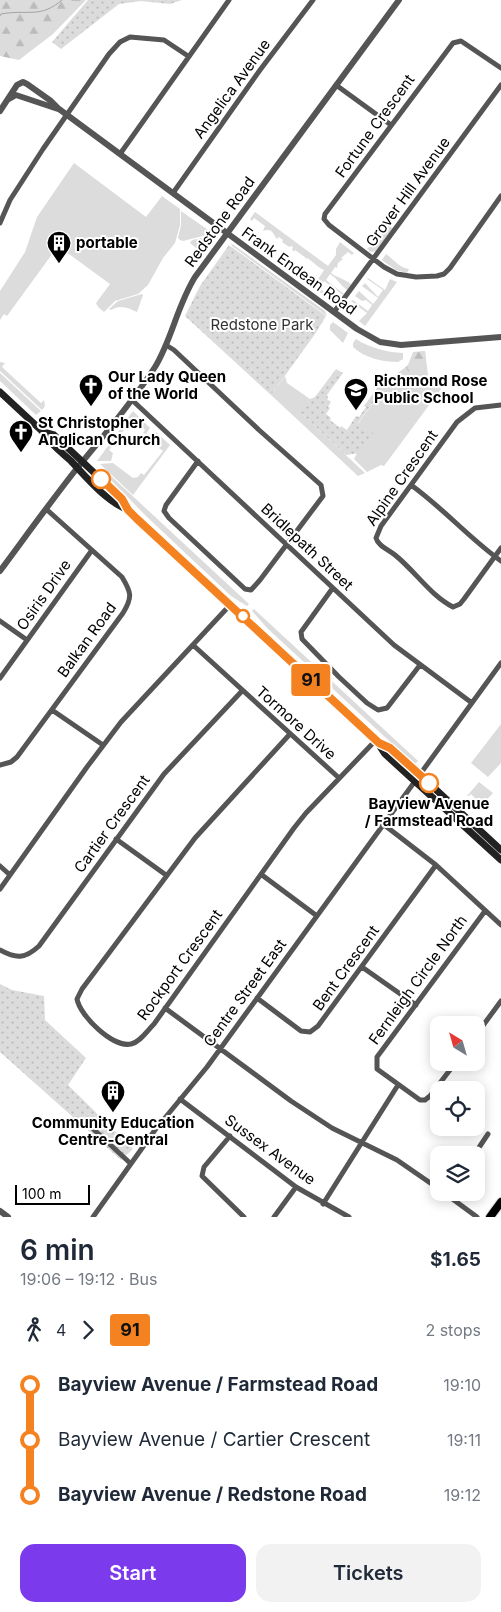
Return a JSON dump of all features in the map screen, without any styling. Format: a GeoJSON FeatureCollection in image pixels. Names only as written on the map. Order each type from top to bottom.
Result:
{"type":"FeatureCollection","features":[{"type":"Feature","properties":{"kind":"main road"},"geometry":{"type":"LineString","coordinates":[[0,392],[44,432],[48,441],[116,505],[128,510]]}},
{"type":"Feature","properties":{"kind":"main road"},"geometry":{"type":"LineString","coordinates":[[44,432],[54,435],[122,499],[128,510],[378,742],[390,748],[421,775],[501,850]]}},
{"type":"Feature","properties":{"kind":"main road"},"geometry":{"type":"LineString","coordinates":[[378,742],[384,754],[501,860]]}},
{"type":"Feature","properties":{"kind":"main road"},"geometry":{"type":"LineString","coordinates":[[490,1217],[501,1202]]}},
{"type":"Feature","properties":{"kind":"street"},"geometry":{"type":"LineString","coordinates":[[120,154],[229,0]]}},
{"type":"Feature","properties":{"kind":"street","name":"Angelica Avenue"},"geometry":{"type":"LineString","coordinates":[[173,193],[260,70],[313,0]]}},
{"type":"Feature","properties":{"kind":"street","name":"Redstone Road"},"geometry":{"type":"LineString","coordinates":[[0,571],[77,468],[132,400],[156,365],[166,345],[187,289],[399,0]]}},
{"type":"Feature","properties":{"kind":"street"},"geometry":{"type":"LineString","coordinates":[[0,222],[10,200],[67,115],[109,54],[125,39],[130,37],[164,40],[188,56]]}},
{"type":"Feature","properties":{"kind":"street","name":"Fortune Crescent"},"geometry":{"type":"LineString","coordinates":[[374,259],[328,225],[324,219],[326,214],[453,43],[461,41],[469,45],[501,68]]}},
{"type":"Feature","properties":{"kind":"street","name":"Frank Endean Road"},"geometry":{"type":"LineString","coordinates":[[17,85],[25,82],[51,101],[59,110]]}},
{"type":"Feature","properties":{"kind":"street"},"geometry":{"type":"LineString","coordinates":[[17,85],[16,90],[20,96]]}},
{"type":"Feature","properties":{"kind":"street"},"geometry":{"type":"LineString","coordinates":[[0,111],[17,85]]}},
{"type":"Feature","properties":{"kind":"street"},"geometry":{"type":"LineString","coordinates":[[336,85],[391,125]]}},
{"type":"Feature","properties":{"kind":"street","name":"Grover Hill Avenue"},"geometry":{"type":"LineString","coordinates":[[334,312],[501,86]]}},
{"type":"Feature","properties":{"kind":"street"},"geometry":{"type":"LineString","coordinates":[[8,100],[14,96],[20,96]]}},
{"type":"Feature","properties":{"kind":"street","name":"Frank Endean Road"},"geometry":{"type":"LineString","coordinates":[[20,96],[59,110],[67,115],[364,334],[380,342],[408,345],[501,338]]}},
{"type":"Feature","properties":{"kind":"street"},"geometry":{"type":"LineString","coordinates":[[374,259],[397,274],[416,277],[444,274],[501,196]]}},
{"type":"Feature","properties":{"kind":"street"},"geometry":{"type":"LineString","coordinates":[[166,345],[174,350],[258,430],[321,485],[323,496],[254,588],[245,589],[164,512],[164,508],[198,461]]}},
{"type":"Feature","properties":{"kind":"street","name":"Bridlepath Street"},"geometry":{"type":"LineString","coordinates":[[132,400],[394,645],[472,702]]}},
{"type":"Feature","properties":{"kind":"street","name":"Alpine Crescent"},"geometry":{"type":"LineString","coordinates":[[501,405],[475,408],[457,422],[381,526],[376,538],[376,542],[394,555],[442,600],[453,607],[460,604],[501,548]]}},
{"type":"Feature","properties":{"kind":"street"},"geometry":{"type":"LineString","coordinates":[[411,485],[435,503],[478,544],[501,561]]}},
{"type":"Feature","properties":{"kind":"street","name":"Balkan Road"},"geometry":{"type":"LineString","coordinates":[[0,765],[11,762],[17,757],[123,613],[129,600],[130,590],[123,579],[46,509]]}},
{"type":"Feature","properties":{"kind":"street","name":"Osiris Drive"},"geometry":{"type":"LineString","coordinates":[[0,678],[92,550]]}},
{"type":"Feature","properties":{"kind":"street"},"geometry":{"type":"LineString","coordinates":[[332,589],[301,632],[302,639],[339,677],[368,703],[378,710],[386,708],[420,665]]}},
{"type":"Feature","properties":{"kind":"street"},"geometry":{"type":"LineString","coordinates":[[0,889],[121,722],[230,604]]}},
{"type":"Feature","properties":{"kind":"street"},"geometry":{"type":"LineString","coordinates":[[0,621],[28,640]]}},
{"type":"Feature","properties":{"kind":"street","name":"Tormore Drive"},"geometry":{"type":"LineString","coordinates":[[193,645],[339,778]]}},
{"type":"Feature","properties":{"kind":"street","name":"Centre Street East"},"geometry":{"type":"LineString","coordinates":[[93,1217],[130,1163],[207,1067],[501,663]]}},
{"type":"Feature","properties":{"kind":"street","name":"Cartier Crescent"},"geometry":{"type":"LineString","coordinates":[[0,950],[16,957],[27,954],[39,946],[170,767],[242,690]]}},
{"type":"Feature","properties":{"kind":"street"},"geometry":{"type":"LineString","coordinates":[[52,710],[103,745]]}},
{"type":"Feature","properties":{"kind":"street","name":"Rockport Crescent"},"geometry":{"type":"LineString","coordinates":[[290,734],[195,838],[82,989],[77,999],[80,1009],[92,1023],[110,1038],[124,1044],[139,1040],[166,1008],[306,813],[339,778],[378,742]]}},
{"type":"Feature","properties":{"kind":"street"},"geometry":{"type":"LineString","coordinates":[[383,824],[436,865],[501,925]]}},
{"type":"Feature","properties":{"kind":"street"},"geometry":{"type":"LineString","coordinates":[[116,839],[166,875]]}},
{"type":"Feature","properties":{"kind":"street","name":"Bent Crescent"},"geometry":{"type":"LineString","coordinates":[[257,998],[301,1031],[310,1032],[324,1021],[436,865]]}},
{"type":"Feature","properties":{"kind":"street"},"geometry":{"type":"LineString","coordinates":[[0,866],[10,875]]}},
{"type":"Feature","properties":{"kind":"street"},"geometry":{"type":"LineString","coordinates":[[262,875],[317,916]]}},
{"type":"Feature","properties":{"kind":"street","name":"Fernleigh Circle North"},"geometry":{"type":"LineString","coordinates":[[398,1085],[377,1069],[377,1057],[485,911]]}},
{"type":"Feature","properties":{"kind":"street"},"geometry":{"type":"LineString","coordinates":[[362,967],[416,1005]]}},
{"type":"Feature","properties":{"kind":"street"},"geometry":{"type":"LineString","coordinates":[[485,1022],[501,1000]]}},
{"type":"Feature","properties":{"kind":"street"},"geometry":{"type":"LineString","coordinates":[[166,1008],[308,1113],[332,1128],[397,1160],[430,1183]]}},
{"type":"Feature","properties":{"kind":"street"},"geometry":{"type":"LineString","coordinates":[[323,1204],[398,1085],[417,1099],[425,1100],[439,1086],[450,1071]]}},
{"type":"Feature","properties":{"kind":"street","name":"Sussex Avenue"},"geometry":{"type":"LineString","coordinates":[[180,1099],[296,1187],[348,1217]]}},
{"type":"Feature","properties":{"kind":"street"},"geometry":{"type":"LineString","coordinates":[[90,1126],[130,1163]]}},
{"type":"Feature","properties":{"kind":"street"},"geometry":{"type":"LineString","coordinates":[[480,1146],[488,1134]]}},
{"type":"Feature","properties":{"kind":"street"},"geometry":{"type":"LineString","coordinates":[[230,1136],[204,1167],[202,1176],[244,1217]]}},
{"type":"Feature","properties":{"kind":"street"},"geometry":{"type":"LineString","coordinates":[[274,1217],[296,1187]]}},
{"type":"Feature","properties":{"kind":"street"},"geometry":{"type":"LineString","coordinates":[[456,1201],[477,1217]]}},
{"type":"Feature","properties":{"kind":"street"},"geometry":{"type":"LineString","coordinates":[[0,1211],[8,1217]]}},
{"type":"Feature","properties":{"kind":"green space"},"geometry":{"type":"Polygon","coordinates":[[[0,0],[86,0],[53,34],[19,60],[0,56],[0,0]]]}},
{"type":"Feature","properties":{"kind":"green space"},"geometry":{"type":"Polygon","coordinates":[[[88,0],[182,0],[170,4],[141,1],[119,4],[61,49],[52,42],[88,0]]]}},
{"type":"Feature","properties":{"kind":"green space"},"geometry":{"type":"Polygon","coordinates":[[[74,163],[146,217],[162,196],[180,209],[180,225],[175,243],[163,258],[148,285],[138,294],[115,301],[104,312],[96,303],[110,284],[58,246],[7,316],[4,314],[0,320],[0,291],[25,252],[37,217],[74,163]]]}},
{"type":"Feature","properties":{"kind":"green space"},"geometry":{"type":"Polygon","coordinates":[[[181,211],[211,232],[211,234],[183,241],[180,240],[178,238],[181,225],[181,211]]]}},
{"type":"Feature","properties":{"kind":"green space"},"geometry":{"type":"Polygon","coordinates":[[[255,212],[328,266],[336,255],[336,249],[340,242],[354,253],[352,255],[348,252],[341,258],[343,259],[331,273],[351,284],[347,290],[330,274],[326,280],[344,294],[324,281],[320,289],[331,297],[335,294],[340,299],[335,303],[313,287],[324,270],[307,258],[305,260],[306,258],[295,250],[294,252],[293,247],[289,247],[282,242],[283,240],[279,237],[277,239],[271,231],[263,231],[265,226],[254,218],[252,221],[250,219],[255,212]]]}},
{"type":"Feature","properties":{"kind":"green space"},"geometry":{"type":"Polygon","coordinates":[[[383,224],[393,228],[376,251],[370,252],[367,248],[387,228],[383,224]]]}},
{"type":"Feature","properties":{"kind":"green space"},"geometry":{"type":"Polygon","coordinates":[[[212,236],[202,253],[190,243],[192,240],[212,236]]]}},
{"type":"Feature","properties":{"kind":"green space"},"geometry":{"type":"Polygon","coordinates":[[[231,243],[325,311],[327,316],[232,246],[231,243]]]}},
{"type":"Feature","properties":{"kind":"green space","name":"Redstone Park"},"geometry":{"type":"Polygon","coordinates":[[[229,245],[326,316],[271,395],[185,316],[200,286],[229,245]]]}},
{"type":"Feature","properties":{"kind":"green space"},"geometry":{"type":"Polygon","coordinates":[[[386,254],[400,265],[409,269],[407,273],[396,270],[383,261],[386,254]]]}},
{"type":"Feature","properties":{"kind":"green space"},"geometry":{"type":"Polygon","coordinates":[[[368,278],[385,290],[390,279],[397,282],[365,326],[359,321],[367,313],[351,301],[353,300],[368,311],[372,305],[366,300],[362,301],[355,296],[359,291],[373,304],[378,298],[362,286],[365,283],[378,297],[383,290],[368,278]]]}},
{"type":"Feature","properties":{"kind":"green space"},"geometry":{"type":"Polygon","coordinates":[[[142,294],[137,312],[124,307],[109,309],[118,301],[142,294]]]}},
{"type":"Feature","properties":{"kind":"green space"},"geometry":{"type":"Polygon","coordinates":[[[333,322],[348,333],[343,343],[330,330],[330,325],[333,322]]]}},
{"type":"Feature","properties":{"kind":"green space"},"geometry":{"type":"Polygon","coordinates":[[[356,339],[378,349],[403,353],[403,359],[398,362],[392,362],[368,357],[353,347],[356,339]]]}},
{"type":"Feature","properties":{"kind":"green space"},"geometry":{"type":"Polygon","coordinates":[[[425,351],[428,382],[434,382],[441,389],[384,466],[381,465],[367,472],[354,459],[357,453],[301,413],[365,473],[358,476],[271,395],[285,376],[287,383],[310,399],[308,405],[350,435],[389,380],[408,365],[413,352],[425,351]]]}},
{"type":"Feature","properties":{"kind":"green space"},"geometry":{"type":"Polygon","coordinates":[[[425,351],[428,375],[420,377],[410,375],[406,367],[413,353],[425,351]]]}},
{"type":"Feature","properties":{"kind":"green space"},"geometry":{"type":"Polygon","coordinates":[[[0,362],[5,363],[2,367],[41,403],[44,400],[45,406],[42,410],[0,371],[0,362]]]}},
{"type":"Feature","properties":{"kind":"green space"},"geometry":{"type":"Polygon","coordinates":[[[336,369],[343,373],[327,395],[327,399],[331,402],[326,414],[340,428],[341,426],[347,430],[356,416],[359,417],[366,407],[364,406],[386,376],[389,380],[358,423],[374,434],[360,453],[346,455],[301,413],[310,399],[315,397],[336,369]]]}},
{"type":"Feature","properties":{"kind":"green space"},"geometry":{"type":"Polygon","coordinates":[[[0,373],[41,411],[36,415],[0,381],[0,373]]]}},
{"type":"Feature","properties":{"kind":"green space"},"geometry":{"type":"Polygon","coordinates":[[[133,411],[150,428],[146,434],[143,433],[145,430],[135,420],[132,423],[127,419],[133,411]]]}},
{"type":"Feature","properties":{"kind":"green space"},"geometry":{"type":"Polygon","coordinates":[[[121,428],[124,430],[109,450],[113,453],[111,461],[97,461],[121,428]]]}},
{"type":"Feature","properties":{"kind":"green space"},"geometry":{"type":"Polygon","coordinates":[[[156,432],[170,445],[133,495],[100,464],[113,463],[133,478],[138,477],[141,473],[144,475],[163,451],[159,448],[162,445],[155,438],[151,440],[156,432]]]}},
{"type":"Feature","properties":{"kind":"green space"},"geometry":{"type":"Polygon","coordinates":[[[110,475],[249,604],[247,606],[231,596],[146,516],[108,477],[110,475]]]}},
{"type":"Feature","properties":{"kind":"green space"},"geometry":{"type":"Polygon","coordinates":[[[254,609],[418,761],[415,764],[412,762],[267,628],[252,611],[254,609]]]}},
{"type":"Feature","properties":{"kind":"green space"},"geometry":{"type":"Polygon","coordinates":[[[501,724],[501,763],[488,777],[471,763],[501,724]]]}},
{"type":"Feature","properties":{"kind":"green space"},"geometry":{"type":"Polygon","coordinates":[[[479,782],[493,793],[482,805],[471,794],[467,796],[479,782]]]}},
{"type":"Feature","properties":{"kind":"green space"},"geometry":{"type":"Polygon","coordinates":[[[0,984],[12,990],[44,996],[45,1020],[86,1058],[68,1085],[133,1149],[121,1160],[0,1052],[0,984]]]}},
{"type":"Feature","properties":{"kind":"waterway"},"geometry":{"type":"LineString","coordinates":[[0,16],[1,14],[47,10],[62,0]]}},
{"type":"Feature","properties":{"kind":"waterway"},"geometry":{"type":"LineString","coordinates":[[72,0],[80,0]]}},
{"type":"Feature","properties":{"kind":"bus line","name":"91"},"geometry":{"type":"LineString","coordinates":[[101,479],[122,499],[128,510],[136,518],[379,743],[390,748],[429,783]]}},
{"type":"Feature","properties":{"kind":"place","name":"portable"},"geometry":{"type":"Point","coordinates":[59,264]}},
{"type":"Feature","properties":{"kind":"place","name":"Our Lady Queen of the World"},"geometry":{"type":"Point","coordinates":[91,407]}},
{"type":"Feature","properties":{"kind":"place","name":"Richmond Rose Public School"},"geometry":{"type":"Point","coordinates":[356,411]}},
{"type":"Feature","properties":{"kind":"place","name":"St Christopher Anglican Church"},"geometry":{"type":"Point","coordinates":[21,453]}},
{"type":"Feature","properties":{"kind":"place","name":"Bayview Avenue / Farmstead Road"},"geometry":{"type":"Point","coordinates":[429,783]}},
{"type":"Feature","properties":{"kind":"place","name":"Community Education Centre-Central"},"geometry":{"type":"Point","coordinates":[113,1113]}}]}
